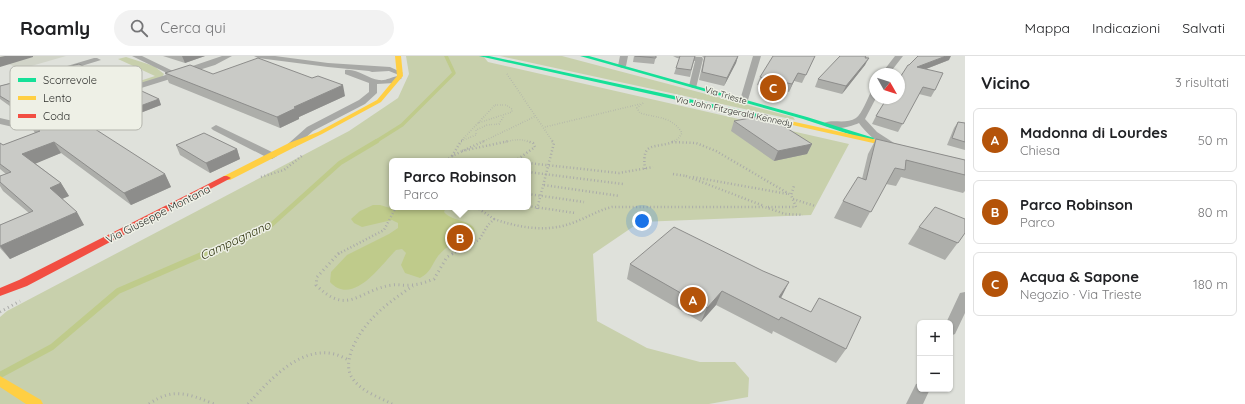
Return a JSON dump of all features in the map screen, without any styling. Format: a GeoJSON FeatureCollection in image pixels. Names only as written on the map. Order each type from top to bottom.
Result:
{"type":"FeatureCollection","features":[{"type":"Feature","properties":{"kind":"street"},"geometry":{"type":"LineString","coordinates":[[136,56],[146,59],[171,72],[174,76]]}},
{"type":"Feature","properties":{"kind":"street"},"geometry":{"type":"LineString","coordinates":[[142,86],[212,63],[228,56]]}},
{"type":"Feature","properties":{"kind":"street"},"geometry":{"type":"LineString","coordinates":[[258,56],[328,65],[390,69],[398,76]]}},
{"type":"Feature","properties":{"kind":"street","name":"Via John Fitzgerald Kennedy"},"geometry":{"type":"LineString","coordinates":[[482,56],[906,149]]}},
{"type":"Feature","properties":{"kind":"street","name":"Via Trieste"},"geometry":{"type":"LineString","coordinates":[[583,56],[744,100],[827,124],[891,145]]}},
{"type":"Feature","properties":{"kind":"street"},"geometry":{"type":"LineString","coordinates":[[622,66],[624,56]]}},
{"type":"Feature","properties":{"kind":"street"},"geometry":{"type":"LineString","coordinates":[[677,56],[699,60],[693,86]]}},
{"type":"Feature","properties":{"kind":"street"},"geometry":{"type":"LineString","coordinates":[[744,100],[757,56]]}},
{"type":"Feature","properties":{"kind":"street"},"geometry":{"type":"LineString","coordinates":[[890,68],[899,56]]}},
{"type":"Feature","properties":{"kind":"street"},"geometry":{"type":"LineString","coordinates":[[364,77],[366,73],[379,69],[398,57]]}},
{"type":"Feature","properties":{"kind":"street"},"geometry":{"type":"LineString","coordinates":[[398,57],[398,76]]}},
{"type":"Feature","properties":{"kind":"street"},"geometry":{"type":"LineString","coordinates":[[77,66],[97,60]]}},
{"type":"Feature","properties":{"kind":"street"},"geometry":{"type":"LineString","coordinates":[[328,65],[364,77],[365,79],[373,82],[390,82],[398,76]]}},
{"type":"Feature","properties":{"kind":"street","name":"Via Giuseppe Montana"},"geometry":{"type":"LineString","coordinates":[[0,292],[23,283],[292,145],[327,130],[379,101],[388,92],[398,76]]}},
{"type":"Feature","properties":{"kind":"street","name":"Via Giuseppe Montana"},"geometry":{"type":"LineString","coordinates":[[292,145],[310,129],[362,102],[373,93],[373,82]]}},
{"type":"Feature","properties":{"kind":"street"},"geometry":{"type":"LineString","coordinates":[[0,89],[10,86]]}},
{"type":"Feature","properties":{"kind":"street"},"geometry":{"type":"LineString","coordinates":[[827,124],[847,125],[861,119],[869,104]]}},
{"type":"Feature","properties":{"kind":"street"},"geometry":{"type":"LineString","coordinates":[[861,119],[866,128],[875,136],[891,145]]}},
{"type":"Feature","properties":{"kind":"street"},"geometry":{"type":"LineString","coordinates":[[0,121],[10,124]]}},
{"type":"Feature","properties":{"kind":"street"},"geometry":{"type":"LineString","coordinates":[[216,128],[272,156]]}},
{"type":"Feature","properties":{"kind":"street","name":"Via Giuseppe Montana"},"geometry":{"type":"LineString","coordinates":[[0,300],[23,283]]}},
{"type":"Feature","properties":{"kind":"street"},"geometry":{"type":"LineString","coordinates":[[953,323],[965,297]]}},
{"type":"Feature","properties":{"kind":"street"},"geometry":{"type":"LineString","coordinates":[[0,381],[37,404]]}},
{"type":"Feature","properties":{"kind":"street"},"geometry":{"type":"LineString","coordinates":[[914,404],[920,392]]}},
{"type":"Feature","properties":{"kind":"path"},"geometry":{"type":"LineString","coordinates":[[506,71],[554,142],[538,208]]}},
{"type":"Feature","properties":{"kind":"path"},"geometry":{"type":"LineString","coordinates":[[545,127],[649,102]]}},
{"type":"Feature","properties":{"kind":"path"},"geometry":{"type":"LineString","coordinates":[[643,103],[637,108],[640,113],[673,122],[680,129],[682,133],[672,142]]}},
{"type":"Feature","properties":{"kind":"path"},"geometry":{"type":"LineString","coordinates":[[452,156],[461,141],[478,123],[495,106],[504,105],[512,109],[511,113],[504,116],[478,123]]}},
{"type":"Feature","properties":{"kind":"path"},"geometry":{"type":"LineString","coordinates":[[461,141],[476,135],[476,130],[487,125],[499,124],[504,116]]}},
{"type":"Feature","properties":{"kind":"path"},"geometry":{"type":"LineString","coordinates":[[450,158],[536,116]]}},
{"type":"Feature","properties":{"kind":"path"},"geometry":{"type":"LineString","coordinates":[[462,151],[516,139],[523,139],[533,143],[535,147],[519,158]]}},
{"type":"Feature","properties":{"kind":"path"},"geometry":{"type":"LineString","coordinates":[[645,168],[643,157],[646,149],[656,144],[672,142],[696,143],[716,151],[792,195]]}},
{"type":"Feature","properties":{"kind":"path"},"geometry":{"type":"LineString","coordinates":[[531,163],[619,173],[654,167]]}},
{"type":"Feature","properties":{"kind":"path"},"geometry":{"type":"LineString","coordinates":[[531,172],[622,184]]}},
{"type":"Feature","properties":{"kind":"path"},"geometry":{"type":"LineString","coordinates":[[673,174],[792,195]]}},
{"type":"Feature","properties":{"kind":"path"},"geometry":{"type":"LineString","coordinates":[[686,176],[785,214],[803,215]]}},
{"type":"Feature","properties":{"kind":"path"},"geometry":{"type":"LineString","coordinates":[[544,185],[620,196]]}},
{"type":"Feature","properties":{"kind":"path"},"geometry":{"type":"LineString","coordinates":[[480,210],[494,220],[520,227],[542,229],[568,225],[594,211],[612,207],[796,207],[792,195],[794,186]]}},
{"type":"Feature","properties":{"kind":"path"},"geometry":{"type":"LineString","coordinates":[[531,194],[584,202]]}},
{"type":"Feature","properties":{"kind":"path"},"geometry":{"type":"LineString","coordinates":[[793,198],[815,206]]}},
{"type":"Feature","properties":{"kind":"path"},"geometry":{"type":"LineString","coordinates":[[531,207],[574,213]]}},
{"type":"Feature","properties":{"kind":"path"},"geometry":{"type":"LineString","coordinates":[[395,210],[384,230],[340,253],[317,277],[316,285],[322,292],[332,299],[343,302],[353,300],[380,288],[391,285],[413,285],[434,279],[448,257],[479,240],[488,225],[494,220]]}},
{"type":"Feature","properties":{"kind":"path"},"geometry":{"type":"LineString","coordinates":[[392,404],[368,392],[352,378],[349,370],[349,360],[356,340],[368,321],[386,305],[413,285]]}},
{"type":"Feature","properties":{"kind":"path"},"geometry":{"type":"LineString","coordinates":[[248,404],[276,375],[290,364],[300,359],[319,354],[337,355],[349,360]]}},
{"type":"Feature","properties":{"kind":"path"},"geometry":{"type":"LineString","coordinates":[[149,404],[170,392],[180,392],[214,404]]}},
{"type":"Feature","properties":{"kind":"shaded area"},"geometry":{"type":"Polygon","coordinates":[[[0,56],[66,56],[31,66],[13,66],[0,61],[0,56]]]}},
{"type":"Feature","properties":{"kind":"shaded area"},"geometry":{"type":"Polygon","coordinates":[[[406,56],[483,56],[488,62],[849,144],[811,215],[640,222],[593,254],[597,321],[647,348],[700,362],[735,362],[749,378],[748,397],[709,404],[0,404],[0,317],[7,311],[349,131],[398,98],[409,74],[406,56]]]}},
{"type":"Feature","properties":{"kind":"shaded area"},"geometry":{"type":"Polygon","coordinates":[[[500,56],[562,56],[793,117],[795,120],[500,56]]]}},
{"type":"Feature","properties":{"kind":"shaded area"},"geometry":{"type":"Polygon","coordinates":[[[126,57],[154,66],[164,74],[162,77],[142,83],[142,80],[155,76],[142,70],[142,66],[133,66],[118,59],[126,57]]]}},
{"type":"Feature","properties":{"kind":"shaded area"},"geometry":{"type":"Polygon","coordinates":[[[373,205],[389,208],[389,210],[445,210],[444,212],[452,218],[471,225],[475,232],[446,248],[438,256],[429,271],[420,278],[405,273],[401,265],[406,253],[402,249],[396,250],[366,281],[357,287],[348,290],[339,288],[330,282],[331,272],[347,255],[398,228],[398,223],[392,220],[362,227],[354,223],[351,219],[360,211],[373,205]]]}},
{"type":"Feature","properties":{"kind":"building"},"geometry":{"type":"Polygon","coordinates":[[[635,56],[656,56],[656,58],[635,56]]]}},
{"type":"Feature","properties":{"kind":"building"},"geometry":{"type":"Polygon","coordinates":[[[680,56],[695,56],[691,70],[676,68],[680,56]]]}},
{"type":"Feature","properties":{"kind":"building"},"geometry":{"type":"Polygon","coordinates":[[[705,56],[738,56],[727,78],[702,72],[705,56]]]}},
{"type":"Feature","properties":{"kind":"building"},"geometry":{"type":"Polygon","coordinates":[[[773,56],[815,56],[806,75],[798,73],[792,84],[760,77],[773,56]]]}},
{"type":"Feature","properties":{"kind":"building"},"geometry":{"type":"Polygon","coordinates":[[[840,56],[866,56],[865,58],[869,58],[846,86],[818,79],[840,56]]]}},
{"type":"Feature","properties":{"kind":"building"},"geometry":{"type":"Polygon","coordinates":[[[918,56],[946,56],[917,67],[943,73],[935,90],[923,87],[903,124],[876,116],[883,104],[905,104],[905,70],[918,56]]]}},
{"type":"Feature","properties":{"kind":"building"},"geometry":{"type":"Polygon","coordinates":[[[258,58],[312,78],[318,76],[343,85],[294,107],[296,108],[277,117],[165,73],[190,65],[213,74],[258,58]]]}},
{"type":"Feature","properties":{"kind":"building"},"geometry":{"type":"Polygon","coordinates":[[[79,64],[83,66],[71,66],[79,64]]]}},
{"type":"Feature","properties":{"kind":"building"},"geometry":{"type":"Polygon","coordinates":[[[10,84],[10,102],[0,96],[0,86],[10,84]]]}},
{"type":"Feature","properties":{"kind":"building"},"geometry":{"type":"Polygon","coordinates":[[[142,91],[159,99],[142,105],[142,91]]]}},
{"type":"Feature","properties":{"kind":"building"},"geometry":{"type":"Polygon","coordinates":[[[766,115],[812,144],[778,151],[734,121],[766,115]]]}},
{"type":"Feature","properties":{"kind":"building"},"geometry":{"type":"Polygon","coordinates":[[[958,122],[965,123],[965,142],[952,138],[958,122]]]}},
{"type":"Feature","properties":{"kind":"building"},"geometry":{"type":"Polygon","coordinates":[[[39,130],[97,130],[165,174],[124,193],[54,142],[22,154],[61,183],[50,188],[77,212],[0,246],[0,225],[33,211],[0,182],[0,176],[11,172],[0,164],[0,143],[3,145],[40,131],[39,130]]]}},
{"type":"Feature","properties":{"kind":"building"},"geometry":{"type":"Polygon","coordinates":[[[204,133],[237,149],[206,163],[176,145],[204,133]]]}},
{"type":"Feature","properties":{"kind":"building"},"geometry":{"type":"Polygon","coordinates":[[[876,139],[965,160],[965,175],[906,160],[905,170],[895,168],[871,212],[843,201],[858,177],[866,180],[876,139]]]}},
{"type":"Feature","properties":{"kind":"building"},"geometry":{"type":"Polygon","coordinates":[[[935,207],[965,219],[965,233],[958,243],[919,227],[935,207]]]}},
{"type":"Feature","properties":{"kind":"building"},"geometry":{"type":"Polygon","coordinates":[[[674,227],[763,271],[789,282],[779,297],[811,312],[819,298],[861,317],[846,349],[781,317],[779,320],[722,291],[707,308],[630,264],[674,227]]]}},
{"type":"Feature","properties":{"kind":"waterway","name":"Campagnano"},"geometry":{"type":"LineString","coordinates":[[375,142],[402,125],[454,73],[446,56]]}},
{"type":"Feature","properties":{"kind":"waterway","name":"Campagnano"},"geometry":{"type":"LineString","coordinates":[[203,254],[270,226],[340,163],[377,141]]}},
{"type":"Feature","properties":{"kind":"waterway","name":"Campagnano"},"geometry":{"type":"LineString","coordinates":[[0,375],[52,347],[118,291],[206,253]]}},
{"type":"Feature","properties":{"kind":"traffic: fast"},"geometry":{"type":"LineString","coordinates":[[482,56],[763,117]]}},
{"type":"Feature","properties":{"kind":"traffic: fast"},"geometry":{"type":"LineString","coordinates":[[583,56],[805,118],[870,138]]}},
{"type":"Feature","properties":{"kind":"traffic: slow"},"geometry":{"type":"LineString","coordinates":[[227,178],[292,145],[320,133],[379,101],[400,76],[398,56]]}},
{"type":"Feature","properties":{"kind":"traffic: slow"},"geometry":{"type":"LineString","coordinates":[[763,117],[900,147]]}},
{"type":"Feature","properties":{"kind":"traffic: slow"},"geometry":{"type":"LineString","coordinates":[[0,381],[37,404]]}},
{"type":"Feature","properties":{"kind":"traffic: jam"},"geometry":{"type":"LineString","coordinates":[[0,292],[23,283],[227,178]]}},
{"type":"Feature","properties":{"kind":"place","name":"Acqua & Sapone"},"geometry":{"type":"Point","coordinates":[773,88]}},
{"type":"Feature","properties":{"kind":"place","name":"Parco Robinson"},"geometry":{"type":"Point","coordinates":[460,238]}},
{"type":"Feature","properties":{"kind":"place","name":"Madonna di Lourdes"},"geometry":{"type":"Point","coordinates":[693,300]}}]}
